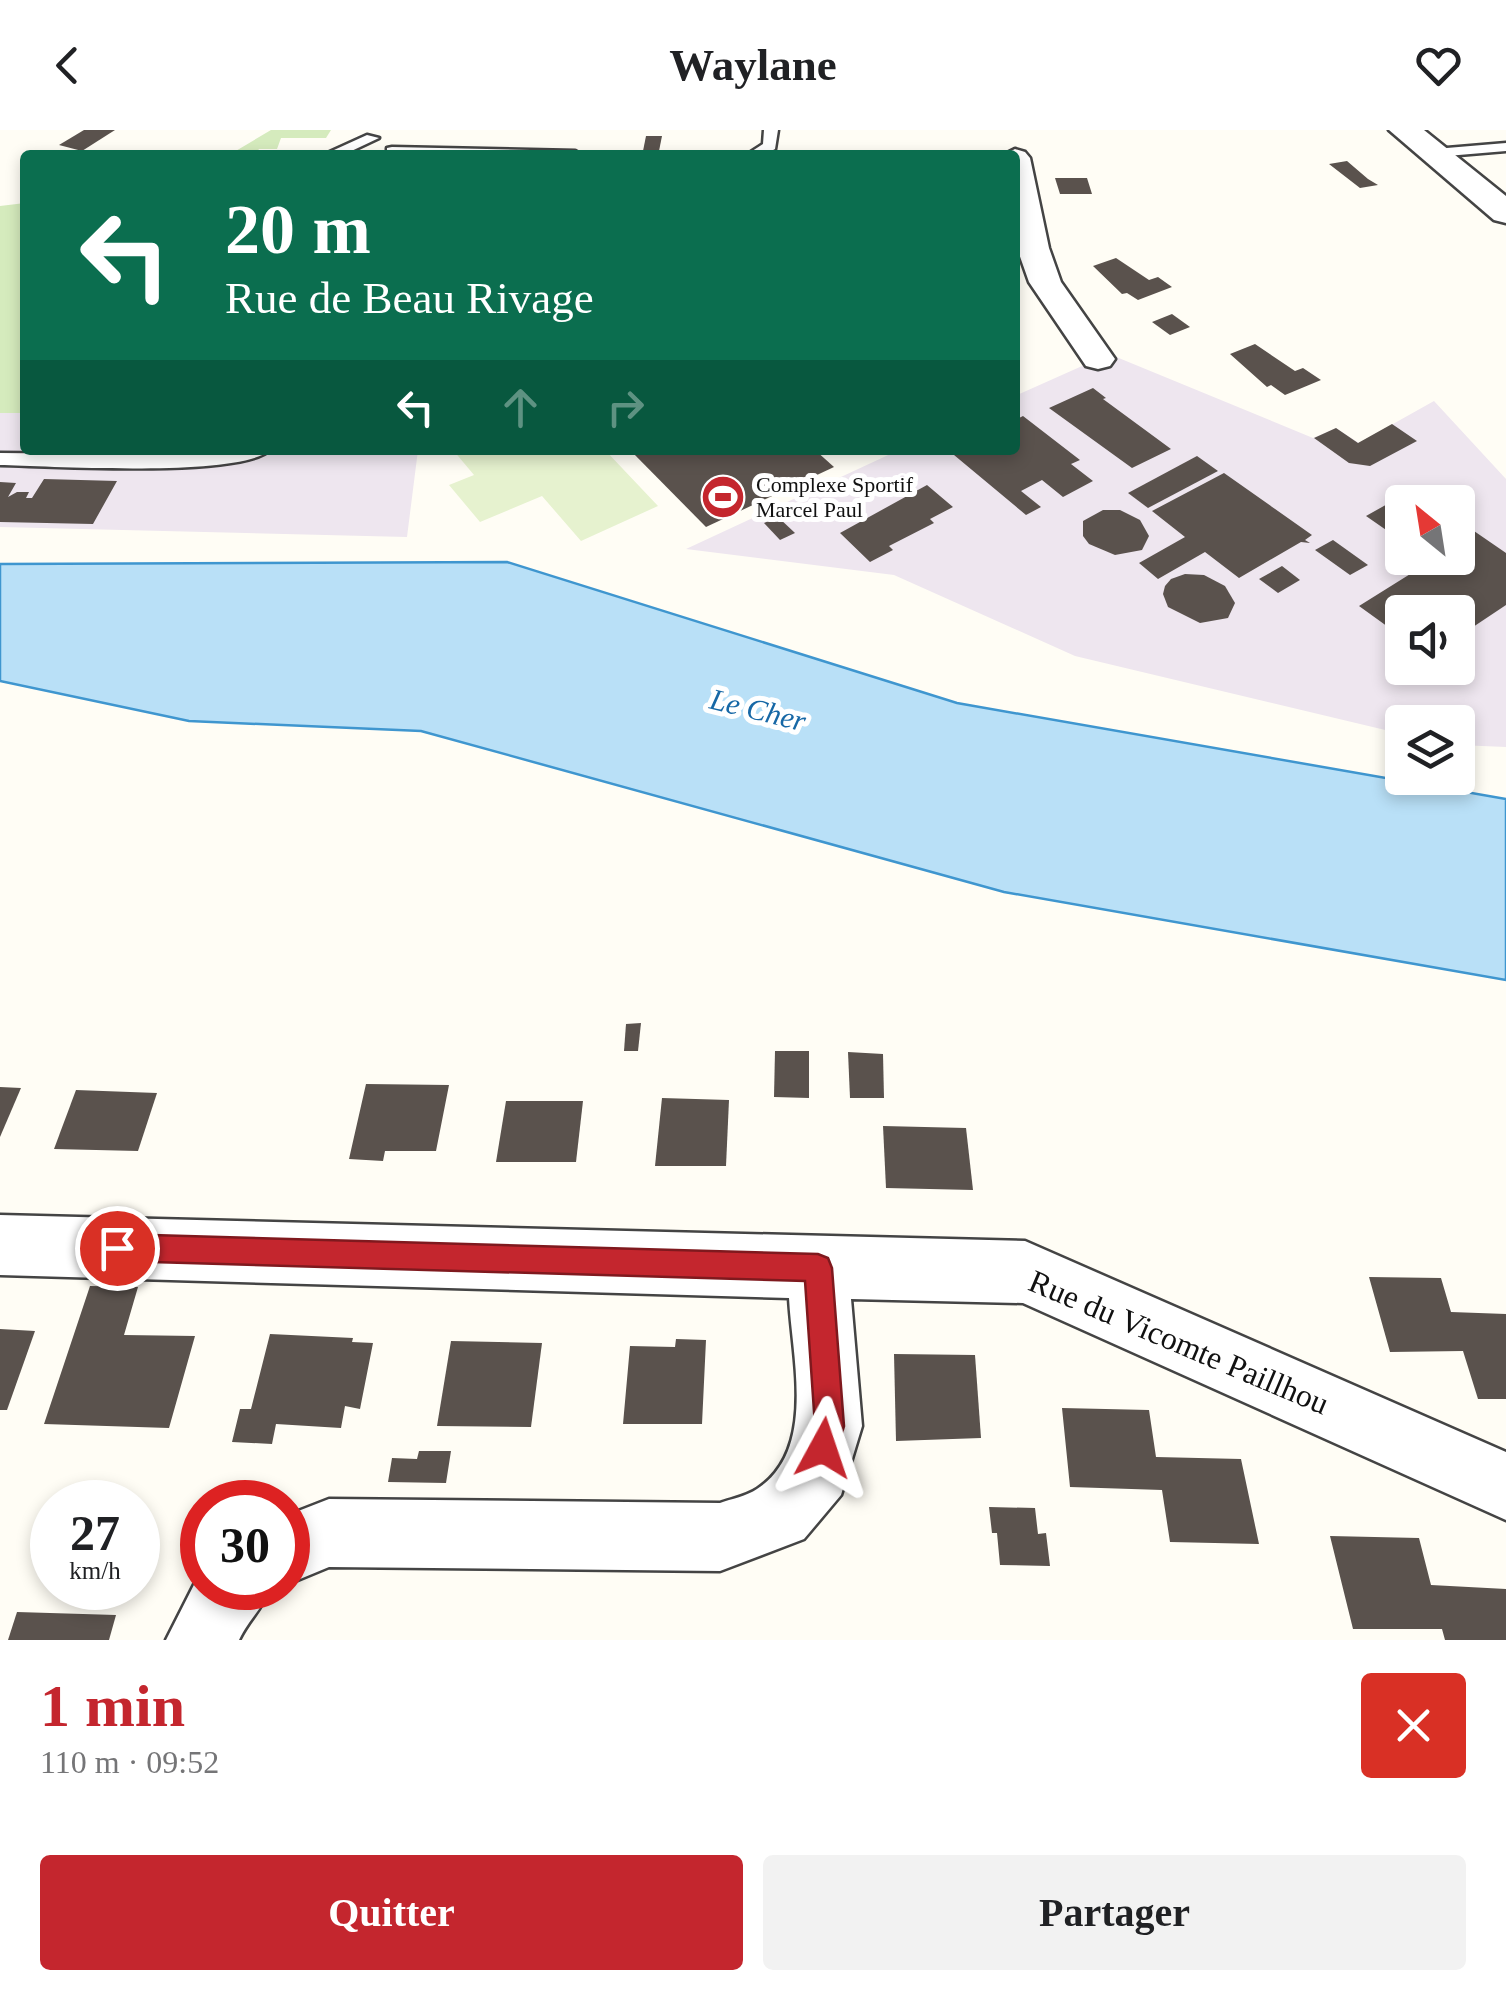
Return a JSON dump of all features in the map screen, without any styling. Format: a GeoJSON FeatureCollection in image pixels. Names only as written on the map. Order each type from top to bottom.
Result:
{"type":"FeatureCollection","features":[{"type":"Feature","properties":{"kind":"street"},"geometry":{"type":"LineString","coordinates":[[1405,130],[1506,213]]}},
{"type":"Feature","properties":{"kind":"street"},"geometry":{"type":"LineString","coordinates":[[1020,197],[1045,282],[1098,358]]}},
{"type":"Feature","properties":{"kind":"street","name":"Rue du Vicomte Paillhou"},"geometry":{"type":"LineString","coordinates":[[0,1244],[1025,1272],[1506,1486]]}},
{"type":"Feature","properties":{"kind":"street"},"geometry":{"type":"LineString","coordinates":[[310,1539],[329,1532],[720,1537],[780,1515],[817,1471],[830,1426],[818,1268]]}},
{"type":"Feature","properties":{"kind":"street"},"geometry":{"type":"LineString","coordinates":[[202,1640],[216,1610]]}},
{"type":"Feature","properties":{"kind":"lane"},"geometry":{"type":"LineString","coordinates":[[340,150],[374,134]]}},
{"type":"Feature","properties":{"kind":"lane"},"geometry":{"type":"LineString","coordinates":[[1434,154],[1506,147]]}},
{"type":"Feature","properties":{"kind":"lane"},"geometry":{"type":"LineString","coordinates":[[0,458],[202,462],[236,455]]}},
{"type":"Feature","properties":{"kind":"shaded area"},"geometry":{"type":"Polygon","coordinates":[[[1109,354],[1313,438],[1336,428],[1359,443],[1434,401],[1506,479],[1506,747],[1475,746],[1475,705],[1385,705],[1385,730],[1075,656],[894,575],[686,549],[888,455],[1020,455],[1020,394],[1109,354]]]}},
{"type":"Feature","properties":{"kind":"shaded area"},"geometry":{"type":"Polygon","coordinates":[[[0,413],[20,413],[20,455],[417,455],[407,537],[0,527],[0,413]]]}},
{"type":"Feature","properties":{"kind":"green space"},"geometry":{"type":"Polygon","coordinates":[[[271,130],[331,130],[326,138],[281,138],[277,149],[237,150],[271,130]]]}},
{"type":"Feature","properties":{"kind":"green space"},"geometry":{"type":"Polygon","coordinates":[[[20,204],[20,413],[0,413],[0,206],[20,204]]]}},
{"type":"Feature","properties":{"kind":"green space"},"geometry":{"type":"Polygon","coordinates":[[[457,455],[610,455],[658,506],[581,541],[542,496],[480,522],[449,485],[474,475],[457,455]]]}},
{"type":"Feature","properties":{"kind":"water","name":"Le Cher"},"geometry":{"type":"Polygon","coordinates":[[[507,562],[957,703],[1385,778],[1385,795],[1475,794],[1506,799],[1506,980],[1004,892],[421,731],[189,721],[0,681],[0,564],[507,562]]]}},
{"type":"Feature","properties":{"kind":"building"},"geometry":{"type":"Polygon","coordinates":[[[84,130],[115,130],[84,150],[59,145],[84,130]]]}},
{"type":"Feature","properties":{"kind":"building"},"geometry":{"type":"Polygon","coordinates":[[[646,136],[662,136],[659,150],[643,150],[646,136]]]}},
{"type":"Feature","properties":{"kind":"building"},"geometry":{"type":"Polygon","coordinates":[[[1347,161],[1378,185],[1360,188],[1329,164],[1347,161]]]}},
{"type":"Feature","properties":{"kind":"building"},"geometry":{"type":"Polygon","coordinates":[[[1055,178],[1087,178],[1092,194],[1060,194],[1055,178]]]}},
{"type":"Feature","properties":{"kind":"building"},"geometry":{"type":"Polygon","coordinates":[[[1116,258],[1149,280],[1158,277],[1172,287],[1138,300],[1122,294],[1093,266],[1116,258]]]}},
{"type":"Feature","properties":{"kind":"building"},"geometry":{"type":"Polygon","coordinates":[[[1172,314],[1190,327],[1170,335],[1152,322],[1172,314]]]}},
{"type":"Feature","properties":{"kind":"building"},"geometry":{"type":"Polygon","coordinates":[[[1255,344],[1295,371],[1303,368],[1321,380],[1285,395],[1271,385],[1267,387],[1230,354],[1255,344]]]}},
{"type":"Feature","properties":{"kind":"building"},"geometry":{"type":"Polygon","coordinates":[[[1093,388],[1171,449],[1132,468],[1049,408],[1093,388]]]}},
{"type":"Feature","properties":{"kind":"building"},"geometry":{"type":"Polygon","coordinates":[[[1020,418],[1080,460],[1071,464],[1093,481],[1063,497],[1042,480],[1021,491],[1041,507],[1026,515],[954,455],[1020,455],[1020,418]]]}},
{"type":"Feature","properties":{"kind":"building"},"geometry":{"type":"Polygon","coordinates":[[[1392,424],[1417,441],[1370,466],[1349,463],[1314,438],[1336,428],[1358,443],[1392,424]]]}},
{"type":"Feature","properties":{"kind":"building","name":"Complexe Sportif Marcel Paul"},"geometry":{"type":"Polygon","coordinates":[[[635,455],[821,455],[834,467],[706,527],[635,455]]]}},
{"type":"Feature","properties":{"kind":"building"},"geometry":{"type":"Polygon","coordinates":[[[1197,456],[1218,471],[1148,508],[1128,493],[1197,456]]]}},
{"type":"Feature","properties":{"kind":"building"},"geometry":{"type":"Polygon","coordinates":[[[1224,473],[1312,535],[1305,540],[1310,543],[1301,542],[1239,578],[1205,552],[1158,579],[1139,563],[1185,537],[1152,511],[1224,473]]]}},
{"type":"Feature","properties":{"kind":"building"},"geometry":{"type":"Polygon","coordinates":[[[44,479],[117,481],[93,524],[0,522],[0,482],[16,483],[8,497],[29,492],[26,498],[32,498],[44,479]]]}},
{"type":"Feature","properties":{"kind":"building"},"geometry":{"type":"Polygon","coordinates":[[[927,485],[953,507],[930,519],[934,523],[889,546],[893,550],[870,562],[840,533],[927,485]]]}},
{"type":"Feature","properties":{"kind":"building"},"geometry":{"type":"Polygon","coordinates":[[[1385,505],[1385,529],[1366,516],[1385,505]]]}},
{"type":"Feature","properties":{"kind":"building"},"geometry":{"type":"Polygon","coordinates":[[[1103,510],[1120,510],[1140,520],[1149,536],[1142,550],[1115,555],[1089,544],[1083,536],[1083,521],[1103,510]]]}},
{"type":"Feature","properties":{"kind":"building"},"geometry":{"type":"Polygon","coordinates":[[[778,517],[795,533],[780,540],[764,523],[778,517]]]}},
{"type":"Feature","properties":{"kind":"building"},"geometry":{"type":"Polygon","coordinates":[[[1475,532],[1506,553],[1506,605],[1475,626],[1475,595],[1385,595],[1385,625],[1359,606],[1409,575],[1475,575],[1475,532]]]}},
{"type":"Feature","properties":{"kind":"building"},"geometry":{"type":"Polygon","coordinates":[[[1333,540],[1368,565],[1350,575],[1315,550],[1333,540]]]}},
{"type":"Feature","properties":{"kind":"building"},"geometry":{"type":"Polygon","coordinates":[[[1282,566],[1300,580],[1278,593],[1259,579],[1282,566]]]}},
{"type":"Feature","properties":{"kind":"building"},"geometry":{"type":"Polygon","coordinates":[[[1185,574],[1204,575],[1225,586],[1235,603],[1228,618],[1200,623],[1168,607],[1163,594],[1165,586],[1185,574]]]}},
{"type":"Feature","properties":{"kind":"building"},"geometry":{"type":"Polygon","coordinates":[[[641,1023],[638,1051],[624,1051],[626,1024],[641,1023]]]}},
{"type":"Feature","properties":{"kind":"building"},"geometry":{"type":"Polygon","coordinates":[[[775,1051],[809,1051],[809,1098],[774,1097],[775,1051]]]}},
{"type":"Feature","properties":{"kind":"building"},"geometry":{"type":"Polygon","coordinates":[[[848,1052],[883,1054],[884,1098],[850,1098],[848,1052]]]}},
{"type":"Feature","properties":{"kind":"building"},"geometry":{"type":"Polygon","coordinates":[[[366,1084],[449,1085],[436,1151],[385,1151],[383,1161],[349,1159],[366,1084]]]}},
{"type":"Feature","properties":{"kind":"building"},"geometry":{"type":"Polygon","coordinates":[[[0,1087],[21,1088],[0,1137],[0,1087]]]}},
{"type":"Feature","properties":{"kind":"building"},"geometry":{"type":"Polygon","coordinates":[[[76,1090],[157,1093],[138,1151],[54,1149],[76,1090]]]}},
{"type":"Feature","properties":{"kind":"building"},"geometry":{"type":"Polygon","coordinates":[[[662,1098],[729,1100],[726,1166],[655,1166],[662,1098]]]}},
{"type":"Feature","properties":{"kind":"building"},"geometry":{"type":"Polygon","coordinates":[[[506,1101],[583,1101],[576,1162],[496,1162],[506,1101]]]}},
{"type":"Feature","properties":{"kind":"building"},"geometry":{"type":"Polygon","coordinates":[[[883,1126],[966,1128],[973,1190],[886,1188],[883,1126]]]}},
{"type":"Feature","properties":{"kind":"building"},"geometry":{"type":"Polygon","coordinates":[[[1369,1277],[1441,1278],[1451,1312],[1506,1314],[1506,1399],[1478,1399],[1463,1351],[1390,1352],[1369,1277]]]}},
{"type":"Feature","properties":{"kind":"building"},"geometry":{"type":"Polygon","coordinates":[[[90,1286],[138,1287],[124,1335],[195,1336],[169,1428],[44,1424],[90,1286]]]}},
{"type":"Feature","properties":{"kind":"building"},"geometry":{"type":"Polygon","coordinates":[[[0,1329],[35,1331],[7,1410],[0,1410],[0,1329]]]}},
{"type":"Feature","properties":{"kind":"building"},"geometry":{"type":"Polygon","coordinates":[[[270,1334],[353,1338],[352,1342],[373,1343],[360,1409],[345,1406],[341,1428],[276,1424],[272,1444],[232,1442],[240,1409],[251,1409],[270,1334]]]}},
{"type":"Feature","properties":{"kind":"building"},"geometry":{"type":"Polygon","coordinates":[[[676,1339],[706,1340],[702,1424],[623,1424],[630,1346],[675,1347],[676,1339]]]}},
{"type":"Feature","properties":{"kind":"building"},"geometry":{"type":"Polygon","coordinates":[[[451,1341],[542,1343],[531,1427],[437,1426],[451,1341]]]}},
{"type":"Feature","properties":{"kind":"building"},"geometry":{"type":"Polygon","coordinates":[[[894,1354],[975,1355],[981,1438],[896,1441],[894,1354]]]}},
{"type":"Feature","properties":{"kind":"building"},"geometry":{"type":"Polygon","coordinates":[[[1062,1408],[1149,1410],[1156,1457],[1241,1459],[1259,1544],[1170,1542],[1162,1490],[1070,1487],[1062,1408]]]}},
{"type":"Feature","properties":{"kind":"building"},"geometry":{"type":"Polygon","coordinates":[[[419,1451],[451,1451],[446,1483],[388,1482],[392,1458],[417,1459],[419,1451]]]}},
{"type":"Feature","properties":{"kind":"building"},"geometry":{"type":"Polygon","coordinates":[[[989,1507],[1035,1508],[1038,1534],[1046,1533],[1050,1566],[1000,1565],[997,1533],[992,1533],[989,1507]]]}},
{"type":"Feature","properties":{"kind":"building"},"geometry":{"type":"Polygon","coordinates":[[[1330,1536],[1419,1538],[1431,1585],[1506,1589],[1506,1640],[1445,1640],[1442,1629],[1353,1629],[1330,1536]]]}},
{"type":"Feature","properties":{"kind":"building"},"geometry":{"type":"Polygon","coordinates":[[[17,1612],[116,1615],[109,1640],[8,1640],[17,1612]]]}},
{"type":"Feature","properties":{"kind":"place","name":"Complexe Sportif Marcel Paul"},"geometry":{"type":"Point","coordinates":[723,497]}},
{"type":"Feature","properties":{"kind":"route"},"geometry":{"type":"LineString","coordinates":[[117,1248],[818,1268],[830,1426],[823,1448]]}}]}
